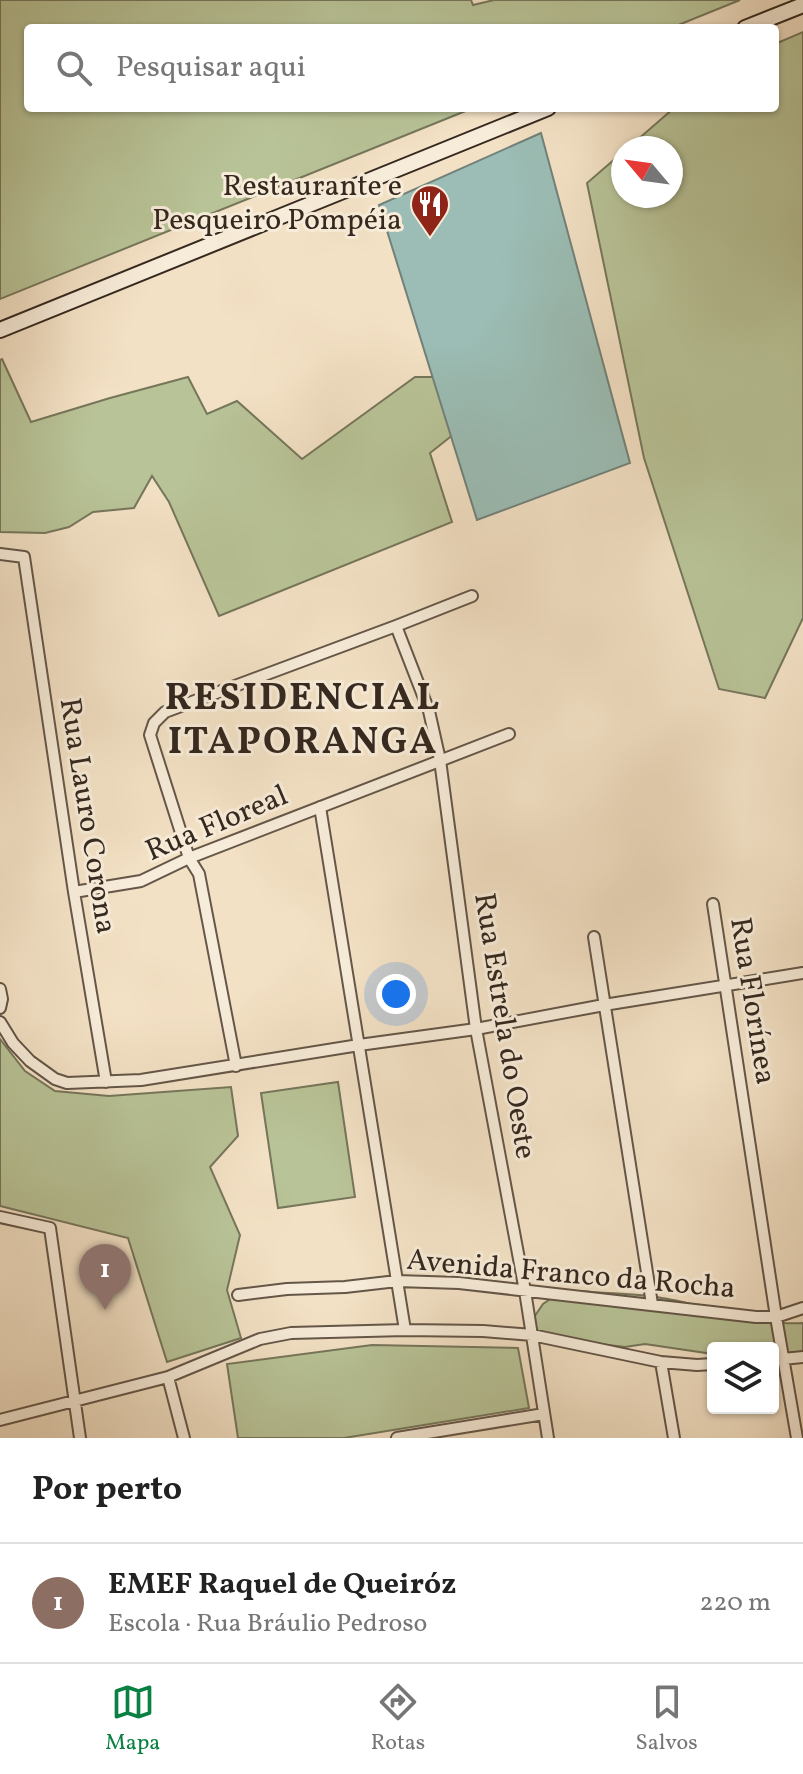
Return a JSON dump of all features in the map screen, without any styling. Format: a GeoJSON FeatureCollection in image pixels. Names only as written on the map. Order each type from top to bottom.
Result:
{"type":"FeatureCollection","features":[{"type":"Feature","properties":{"kind":"main road"},"geometry":{"type":"LineString","coordinates":[[755,24],[803,5]]}},
{"type":"Feature","properties":{"kind":"main road"},"geometry":{"type":"LineString","coordinates":[[0,331],[538,112]]}},
{"type":"Feature","properties":{"kind":"street","name":"Rua Lauro Corona"},"geometry":{"type":"LineString","coordinates":[[0,554],[24,557],[106,1082]]}},
{"type":"Feature","properties":{"kind":"street"},"geometry":{"type":"LineString","coordinates":[[236,1066],[199,874],[189,858],[150,735],[154,723],[165,712],[472,596]]}},
{"type":"Feature","properties":{"kind":"street","name":"Rua Estrela do Oeste"},"geometry":{"type":"LineString","coordinates":[[396,626],[429,711],[440,760],[476,1029],[525,1291],[548,1438]]}},
{"type":"Feature","properties":{"kind":"street","name":"Rua Floreal"},"geometry":{"type":"LineString","coordinates":[[74,892],[141,881],[189,858],[509,734]]}},
{"type":"Feature","properties":{"kind":"street"},"geometry":{"type":"LineString","coordinates":[[320,807],[405,1330]]}},
{"type":"Feature","properties":{"kind":"street","name":"Rua Florínea"},"geometry":{"type":"LineString","coordinates":[[713,904],[776,1317],[777,1342]]}},
{"type":"Feature","properties":{"kind":"street"},"geometry":{"type":"LineString","coordinates":[[594,937],[652,1304]]}},
{"type":"Feature","properties":{"kind":"street"},"geometry":{"type":"LineString","coordinates":[[0,1022],[13,1043],[30,1061],[55,1079],[67,1083],[141,1080],[476,1029],[803,973]]}},
{"type":"Feature","properties":{"kind":"street"},"geometry":{"type":"LineString","coordinates":[[0,989],[0,1008]]}},
{"type":"Feature","properties":{"kind":"street"},"geometry":{"type":"LineString","coordinates":[[0,1217],[50,1228],[80,1438]]}},
{"type":"Feature","properties":{"kind":"street","name":"Avenida Franco da Rocha"},"geometry":{"type":"LineString","coordinates":[[238,1295],[397,1281],[459,1283],[756,1317],[776,1317],[803,1308]]}},
{"type":"Feature","properties":{"kind":"street"},"geometry":{"type":"LineString","coordinates":[[0,1420],[168,1377],[260,1339],[291,1333],[483,1331],[532,1335],[661,1362],[707,1364]]}},
{"type":"Feature","properties":{"kind":"street"},"geometry":{"type":"LineString","coordinates":[[779,1360],[803,1357]]}},
{"type":"Feature","properties":{"kind":"street"},"geometry":{"type":"LineString","coordinates":[[661,1362],[674,1438]]}},
{"type":"Feature","properties":{"kind":"street","name":"Rua Florínea"},"geometry":{"type":"LineString","coordinates":[[779,1364],[797,1438]]}},
{"type":"Feature","properties":{"kind":"street"},"geometry":{"type":"LineString","coordinates":[[168,1377],[184,1438]]}},
{"type":"Feature","properties":{"kind":"street"},"geometry":{"type":"LineString","coordinates":[[397,1438],[544,1414]]}},
{"type":"Feature","properties":{"kind":"green space"},"geometry":{"type":"Polygon","coordinates":[[[0,0],[471,0],[473,5],[494,0],[740,0],[681,24],[24,24],[24,112],[463,112],[0,299],[0,0]]]}},
{"type":"Feature","properties":{"kind":"green space"},"geometry":{"type":"Polygon","coordinates":[[[803,32],[803,618],[765,698],[719,689],[644,458],[587,183],[611,162],[611,208],[683,208],[683,136],[642,136],[669,112],[779,112],[779,42],[803,32]]]}},
{"type":"Feature","properties":{"kind":"green space"},"geometry":{"type":"Polygon","coordinates":[[[2,359],[31,422],[188,377],[207,414],[237,401],[302,459],[415,377],[472,377],[493,403],[430,453],[452,522],[219,616],[169,502],[152,476],[134,508],[93,512],[69,527],[45,533],[0,532],[2,359]]]}},
{"type":"Feature","properties":{"kind":"green space"},"geometry":{"type":"Polygon","coordinates":[[[0,1039],[25,1071],[55,1091],[109,1096],[231,1087],[238,1136],[210,1167],[240,1235],[227,1290],[241,1338],[167,1362],[128,1238],[0,1206],[0,1039]]]}},
{"type":"Feature","properties":{"kind":"green space"},"geometry":{"type":"Polygon","coordinates":[[[338,1082],[355,1197],[278,1208],[261,1093],[338,1082]]]}},
{"type":"Feature","properties":{"kind":"green space"},"geometry":{"type":"Polygon","coordinates":[[[581,1291],[652,1296],[750,1318],[803,1323],[803,1353],[779,1355],[779,1342],[707,1342],[707,1353],[645,1344],[625,1347],[545,1337],[530,1323],[543,1304],[559,1293],[581,1291]]]}},
{"type":"Feature","properties":{"kind":"green space"},"geometry":{"type":"Polygon","coordinates":[[[372,1345],[518,1348],[529,1408],[344,1438],[238,1438],[227,1364],[372,1345]]]}},
{"type":"Feature","properties":{"kind":"water"},"geometry":{"type":"Polygon","coordinates":[[[541,133],[630,463],[477,520],[379,205],[541,133]]]}},
{"type":"Feature","properties":{"kind":"place","name":"Restaurante e Pesqueiro Pompéia"},"geometry":{"type":"Point","coordinates":[430,238]}},
{"type":"Feature","properties":{"kind":"place","name":"EMEF Raquel de Queiróz"},"geometry":{"type":"Point","coordinates":[105,1310]}},
{"type":"Feature","properties":{"kind":"district","name":"RESIDENCIAL ITAPORANGA"},"geometry":{"type":"Point","coordinates":[303,721]}}]}
